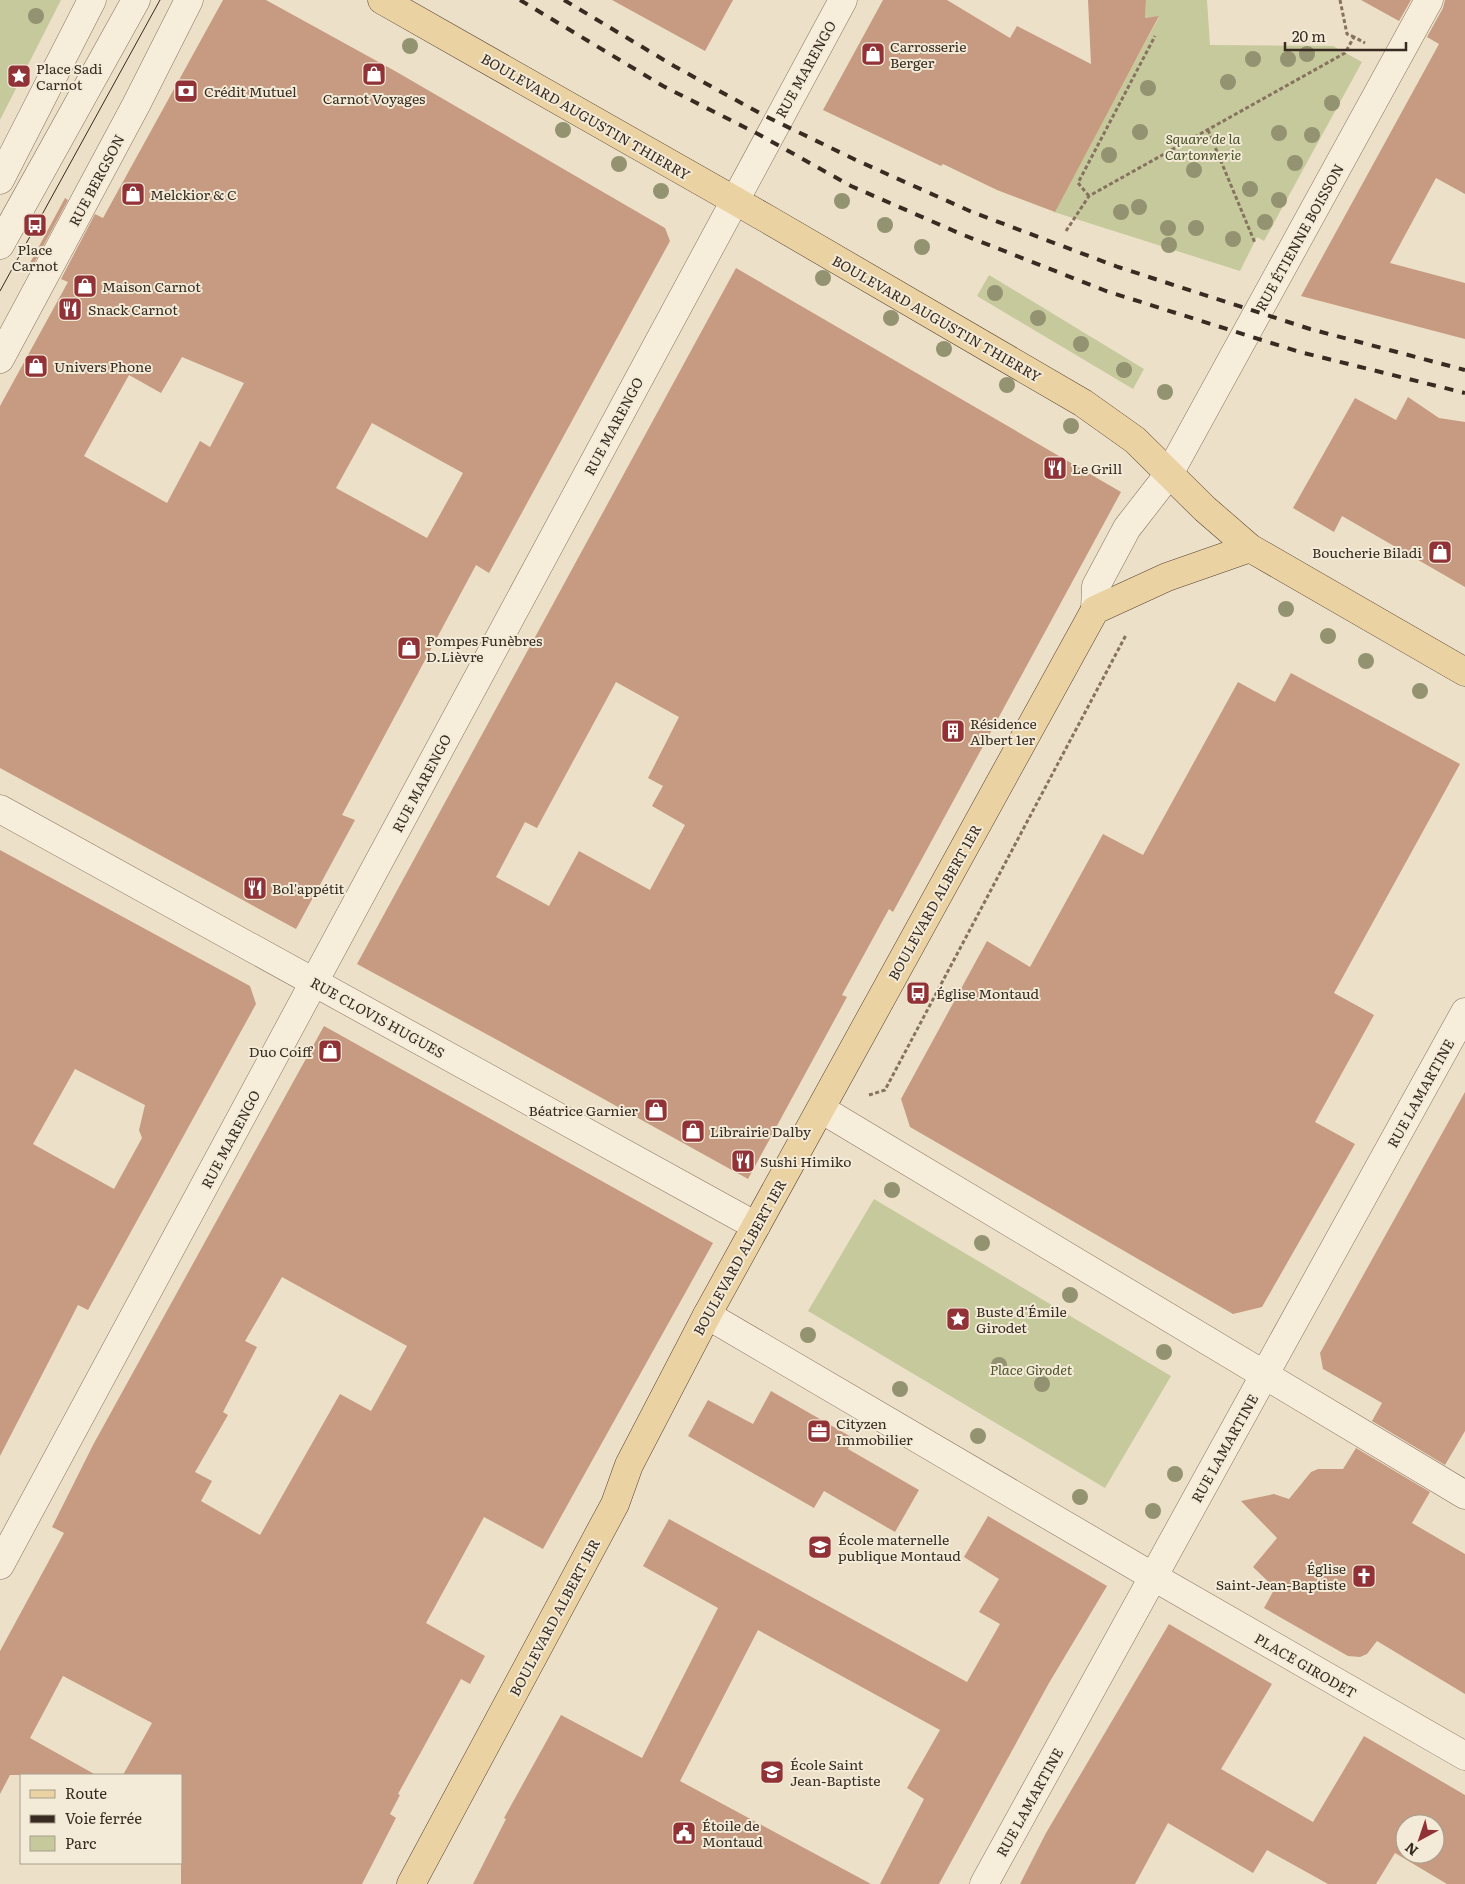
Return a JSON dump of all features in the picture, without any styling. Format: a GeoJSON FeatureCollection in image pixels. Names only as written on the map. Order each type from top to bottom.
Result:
{"type":"FeatureCollection","features":[{"type":"Feature","properties":{"kind":"main road","name":"BOULEVARD AUGUSTIN THIERRY"},"geometry":{"type":"LineString","coordinates":[[382,0],[734,200],[1084,403],[1135,440],[1205,509],[1250,548],[1465,672]]}},
{"type":"Feature","properties":{"kind":"main road"},"geometry":{"type":"LineString","coordinates":[[1095,610],[1167,577],[1250,548]]}},
{"type":"Feature","properties":{"kind":"main road","name":"BOULEVARD ALBERT 1ER"},"geometry":{"type":"LineString","coordinates":[[411,1884],[615,1504],[629,1465],[707,1315],[1095,610]]}},
{"type":"Feature","properties":{"kind":"street"},"geometry":{"type":"LineString","coordinates":[[0,180],[92,0]]}},
{"type":"Feature","properties":{"kind":"street"},"geometry":{"type":"LineString","coordinates":[[0,245],[136,0]]}},
{"type":"Feature","properties":{"kind":"street","name":"RUE BERGSON"},"geometry":{"type":"LineString","coordinates":[[0,359],[136,106],[190,0]]}},
{"type":"Feature","properties":{"kind":"street","name":"RUE MARENGO"},"geometry":{"type":"LineString","coordinates":[[0,1565],[843,0]]}},
{"type":"Feature","properties":{"kind":"street","name":"RUE ÉTIENNE BOISSON"},"geometry":{"type":"LineString","coordinates":[[1169,474],[1428,0]]}},
{"type":"Feature","properties":{"kind":"street","name":"BOULEVARD ALBERT 1ER"},"geometry":{"type":"LineString","coordinates":[[1095,610],[1096,586],[1127,528],[1169,474]]}},
{"type":"Feature","properties":{"kind":"street","name":"RUE CLOVIS HUGUES"},"geometry":{"type":"LineString","coordinates":[[0,809],[756,1226]]}},
{"type":"Feature","properties":{"kind":"street","name":"RUE LAMARTINE"},"geometry":{"type":"LineString","coordinates":[[984,1884],[1152,1576],[1465,1012]]}},
{"type":"Feature","properties":{"kind":"street"},"geometry":{"type":"LineString","coordinates":[[821,1109],[1465,1495]]}},
{"type":"Feature","properties":{"kind":"street","name":"PLACE GIRODET"},"geometry":{"type":"LineString","coordinates":[[707,1315],[1152,1576],[1465,1756]]}},
{"type":"Feature","properties":{"kind":"path"},"geometry":{"type":"LineString","coordinates":[[1340,0],[1347,34],[1396,60]]}},
{"type":"Feature","properties":{"kind":"path"},"geometry":{"type":"LineString","coordinates":[[1089,196],[1078,183],[1155,36]]}},
{"type":"Feature","properties":{"kind":"path"},"geometry":{"type":"LineString","coordinates":[[1066,231],[1089,196],[1345,53],[1354,37]]}},
{"type":"Feature","properties":{"kind":"path"},"geometry":{"type":"LineString","coordinates":[[1208,130],[1254,242]]}},
{"type":"Feature","properties":{"kind":"path"},"geometry":{"type":"LineString","coordinates":[[821,1109],[885,1090],[1126,634]]}},
{"type":"Feature","properties":{"kind":"green space","name":"Place Sadi Carnot"},"geometry":{"type":"Polygon","coordinates":[[[0,0],[61,0],[0,120],[0,0]]]}},
{"type":"Feature","properties":{"kind":"green space","name":"Square de la Cartonnerie"},"geometry":{"type":"Polygon","coordinates":[[[1146,0],[1207,0],[1210,45],[1333,46],[1362,62],[1264,241],[1257,237],[1240,271],[1054,212],[1159,17],[1145,18],[1146,0]]]}},
{"type":"Feature","properties":{"kind":"green space"},"geometry":{"type":"Polygon","coordinates":[[[989,275],[1144,369],[1133,389],[977,296],[989,275]]]}},
{"type":"Feature","properties":{"kind":"green space","name":"Place Girodet"},"geometry":{"type":"Polygon","coordinates":[[[874,1199],[1171,1376],[1105,1488],[808,1311],[874,1199]]]}},
{"type":"Feature","properties":{"kind":"building"},"geometry":{"type":"Polygon","coordinates":[[[223,0],[266,0],[395,71],[665,228],[670,241],[489,573],[476,565],[342,815],[355,820],[296,929],[0,768],[0,406],[68,282],[61,279],[95,214],[103,218],[223,0]],[[182,357],[161,393],[129,375],[84,456],[167,503],[200,441],[210,447],[244,383],[182,357]],[[372,423],[336,488],[427,538],[463,473],[372,423]]]}},
{"type":"Feature","properties":{"kind":"building"},"geometry":{"type":"Polygon","coordinates":[[[612,0],[733,0],[705,51],[612,0]]]}},
{"type":"Feature","properties":{"kind":"building"},"geometry":{"type":"Polygon","coordinates":[[[883,0],[947,0],[1010,38],[1017,26],[1091,64],[1088,0],[1146,0],[1145,18],[1159,16],[1055,212],[997,190],[943,164],[941,166],[823,110],[883,0]]]}},
{"type":"Feature","properties":{"kind":"building"},"geometry":{"type":"Polygon","coordinates":[[[1361,0],[1411,0],[1399,21],[1361,0]]]}},
{"type":"Feature","properties":{"kind":"building"},"geometry":{"type":"Polygon","coordinates":[[[1445,0],[1465,0],[1465,194],[1436,178],[1390,263],[1465,283],[1465,339],[1301,296],[1439,44],[1427,37],[1443,8],[1445,0]]]}},
{"type":"Feature","properties":{"kind":"building"},"geometry":{"type":"Polygon","coordinates":[[[65,198],[68,200],[33,265],[30,263],[65,198]]]}},
{"type":"Feature","properties":{"kind":"building"},"geometry":{"type":"Polygon","coordinates":[[[736,268],[1121,492],[893,912],[889,909],[842,995],[847,997],[748,1179],[357,964],[736,268]],[[616,682],[537,828],[525,822],[496,877],[549,906],[579,851],[650,890],[685,825],[652,806],[663,786],[648,778],[679,717],[616,682]]]}},
{"type":"Feature","properties":{"kind":"building"},"geometry":{"type":"Polygon","coordinates":[[[1408,397],[1439,418],[1465,422],[1465,587],[1342,516],[1334,532],[1293,508],[1355,398],[1396,420],[1408,397]]]}},
{"type":"Feature","properties":{"kind":"building"},"geometry":{"type":"Polygon","coordinates":[[[1291,673],[1460,764],[1334,993],[1374,1015],[1315,1122],[1355,1144],[1262,1307],[1233,1314],[910,1127],[901,1099],[987,941],[1030,967],[1103,834],[1143,855],[1238,682],[1275,702],[1291,673]]]}},
{"type":"Feature","properties":{"kind":"building"},"geometry":{"type":"Polygon","coordinates":[[[0,850],[250,986],[256,1004],[88,1310],[78,1305],[0,1456],[0,850]],[[75,1069],[33,1144],[114,1189],[142,1138],[139,1130],[145,1105],[75,1069]]]}},
{"type":"Feature","properties":{"kind":"building"},"geometry":{"type":"Polygon","coordinates":[[[324,1026],[713,1243],[543,1549],[484,1517],[426,1623],[485,1656],[470,1684],[461,1679],[398,1794],[400,1795],[390,1814],[396,1818],[362,1884],[181,1884],[182,1774],[124,1774],[152,1723],[63,1676],[30,1738],[94,1774],[10,1775],[0,1794],[0,1651],[64,1533],[52,1527],[93,1445],[324,1026]],[[282,1277],[245,1341],[257,1347],[223,1412],[228,1415],[195,1472],[212,1481],[201,1501],[260,1535],[340,1394],[371,1411],[407,1346],[282,1277]]]}},
{"type":"Feature","properties":{"kind":"building"},"geometry":{"type":"Polygon","coordinates":[[[1465,1092],[1465,1431],[1445,1465],[1372,1421],[1382,1403],[1323,1369],[1320,1353],[1465,1092]]]}},
{"type":"Feature","properties":{"kind":"building"},"geometry":{"type":"Polygon","coordinates":[[[771,1391],[853,1438],[848,1449],[919,1490],[895,1532],[824,1491],[814,1508],[688,1436],[708,1400],[753,1424],[771,1391]]]}},
{"type":"Feature","properties":{"kind":"building","name":"Église Saint-Jean-Baptiste"},"geometry":{"type":"Polygon","coordinates":[[[1356,1448],[1430,1492],[1412,1523],[1465,1554],[1465,1694],[1377,1641],[1367,1654],[1360,1657],[1348,1656],[1264,1608],[1275,1588],[1253,1567],[1277,1538],[1241,1501],[1274,1494],[1289,1499],[1311,1472],[1318,1469],[1343,1469],[1356,1448]]]}},
{"type":"Feature","properties":{"kind":"building"},"geometry":{"type":"Polygon","coordinates":[[[988,1516],[1107,1586],[1049,1683],[939,1884],[880,1884],[924,1799],[907,1788],[940,1730],[758,1630],[680,1781],[871,1884],[473,1884],[506,1819],[504,1818],[561,1715],[642,1758],[718,1608],[643,1566],[669,1519],[967,1682],[1000,1624],[979,1612],[999,1579],[964,1557],[988,1516]]]}},
{"type":"Feature","properties":{"kind":"building"},"geometry":{"type":"Polygon","coordinates":[[[1169,1624],[1272,1684],[1221,1769],[1313,1822],[1364,1736],[1465,1795],[1465,1884],[1447,1884],[1413,1864],[1445,1864],[1445,1814],[1395,1814],[1395,1853],[1376,1884],[1328,1884],[1267,1850],[1253,1873],[1168,1823],[1135,1884],[1020,1884],[1046,1833],[1169,1624]]]}},
{"type":"Feature","properties":{"kind":"tram line"},"geometry":{"type":"LineString","coordinates":[[0,291],[160,0]]}},
{"type":"Feature","properties":{"kind":"railway"},"geometry":{"type":"LineString","coordinates":[[520,0],[663,86],[758,134],[851,186],[961,234],[1106,291],[1300,352],[1465,393]]}},
{"type":"Feature","properties":{"kind":"railway"},"geometry":{"type":"LineString","coordinates":[[564,0],[674,66],[765,116],[858,161],[972,212],[1118,267],[1310,329],[1465,370]]}},
{"type":"Feature","properties":{"kind":"place","name":"Carrosserie Berger"},"geometry":{"type":"Point","coordinates":[873,54]}},
{"type":"Feature","properties":{"kind":"place","name":"Carnot Voyages"},"geometry":{"type":"Point","coordinates":[374,74]}},
{"type":"Feature","properties":{"kind":"place","name":"Place Sadi Carnot"},"geometry":{"type":"Point","coordinates":[19,76]}},
{"type":"Feature","properties":{"kind":"place","name":"Crédit Mutuel"},"geometry":{"type":"Point","coordinates":[186,91]}},
{"type":"Feature","properties":{"kind":"place","name":"Melckior & C"},"geometry":{"type":"Point","coordinates":[133,194]}},
{"type":"Feature","properties":{"kind":"place","name":"Place Carnot"},"geometry":{"type":"Point","coordinates":[35,225]}},
{"type":"Feature","properties":{"kind":"place","name":"Maison Carnot"},"geometry":{"type":"Point","coordinates":[85,286]}},
{"type":"Feature","properties":{"kind":"place","name":"Snack Carnot"},"geometry":{"type":"Point","coordinates":[70,309]}},
{"type":"Feature","properties":{"kind":"place","name":"Univers Phone"},"geometry":{"type":"Point","coordinates":[36,366]}},
{"type":"Feature","properties":{"kind":"place","name":"Le Grill"},"geometry":{"type":"Point","coordinates":[1055,468]}},
{"type":"Feature","properties":{"kind":"place","name":"Boucherie Biladi"},"geometry":{"type":"Point","coordinates":[1440,552]}},
{"type":"Feature","properties":{"kind":"place","name":"Pompes Funèbres D.Lièvre"},"geometry":{"type":"Point","coordinates":[409,648]}},
{"type":"Feature","properties":{"kind":"place","name":"Résidence Albert 1er"},"geometry":{"type":"Point","coordinates":[953,731]}},
{"type":"Feature","properties":{"kind":"place","name":"Bol'appétit"},"geometry":{"type":"Point","coordinates":[255,888]}},
{"type":"Feature","properties":{"kind":"place","name":"Église Montaud"},"geometry":{"type":"Point","coordinates":[918,993]}},
{"type":"Feature","properties":{"kind":"place","name":"Duo Coiff"},"geometry":{"type":"Point","coordinates":[330,1051]}},
{"type":"Feature","properties":{"kind":"place","name":"Béatrice Garnier"},"geometry":{"type":"Point","coordinates":[656,1110]}},
{"type":"Feature","properties":{"kind":"place","name":"Librairie Dalby"},"geometry":{"type":"Point","coordinates":[693,1131]}},
{"type":"Feature","properties":{"kind":"place","name":"Sushi Himiko"},"geometry":{"type":"Point","coordinates":[743,1161]}},
{"type":"Feature","properties":{"kind":"place","name":"Buste d'Émile Girodet"},"geometry":{"type":"Point","coordinates":[958,1319]}},
{"type":"Feature","properties":{"kind":"place","name":"Cityzen Immobilier"},"geometry":{"type":"Point","coordinates":[819,1431]}},
{"type":"Feature","properties":{"kind":"place","name":"École maternelle publique Montaud"},"geometry":{"type":"Point","coordinates":[820,1547]}},
{"type":"Feature","properties":{"kind":"place","name":"Église Saint-Jean-Baptiste"},"geometry":{"type":"Point","coordinates":[1364,1576]}},
{"type":"Feature","properties":{"kind":"place","name":"École Saint Jean-Baptiste"},"geometry":{"type":"Point","coordinates":[772,1772]}},
{"type":"Feature","properties":{"kind":"place","name":"Étoile de Montaud"},"geometry":{"type":"Point","coordinates":[684,1833]}}]}
